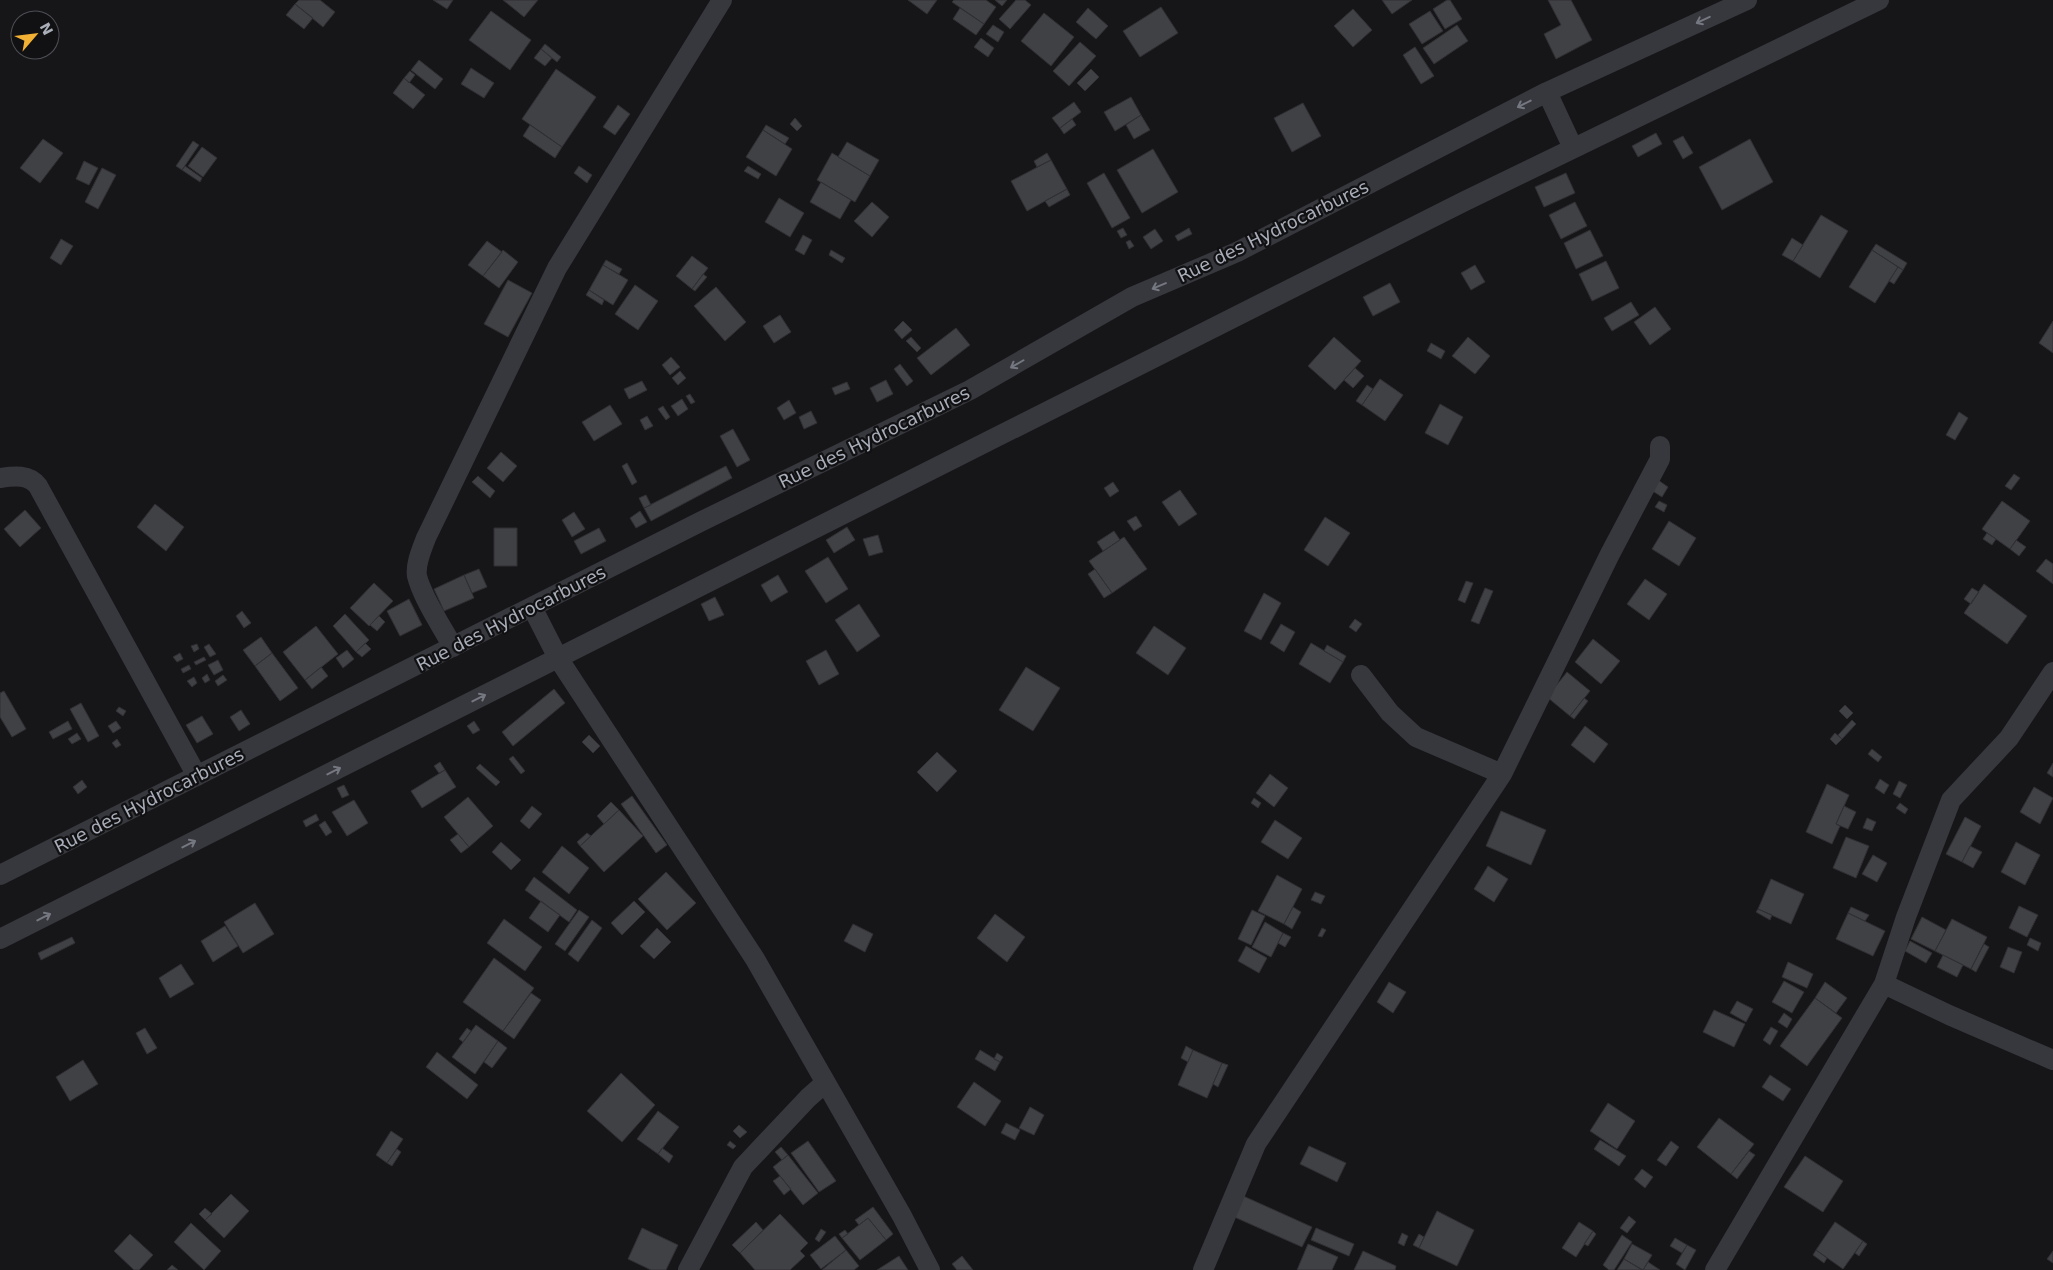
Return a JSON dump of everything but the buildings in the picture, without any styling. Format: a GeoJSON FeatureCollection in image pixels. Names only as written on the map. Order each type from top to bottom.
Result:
{"type":"FeatureCollection","features":[{"type":"Feature","properties":{"kind":"street"},"geometry":{"type":"LineString","coordinates":[[453,647],[417,575],[420,554],[426,538],[558,268],[722,0]]}},
{"type":"Feature","properties":{"kind":"street"},"geometry":{"type":"LineString","coordinates":[[0,939],[1463,202],[1879,0]]}},
{"type":"Feature","properties":{"kind":"street","name":"Rue des Hydrocarbures"},"geometry":{"type":"LineString","coordinates":[[0,875],[702,521],[970,390],[1132,298],[1238,252],[1547,92],[1742,1]]}},
{"type":"Feature","properties":{"kind":"street"},"geometry":{"type":"LineString","coordinates":[[1547,92],[1573,148]]}},
{"type":"Feature","properties":{"kind":"street"},"geometry":{"type":"LineString","coordinates":[[1203,1270],[1256,1144],[1502,774],[1610,554],[1660,459],[1660,446]]}},
{"type":"Feature","properties":{"kind":"street"},"geometry":{"type":"LineString","coordinates":[[0,478],[27,477],[38,486],[198,776]]}},
{"type":"Feature","properties":{"kind":"street"},"geometry":{"type":"LineString","coordinates":[[532,607],[558,658],[755,959],[902,1216],[930,1270]]}},
{"type":"Feature","properties":{"kind":"street"},"geometry":{"type":"LineString","coordinates":[[1715,1270],[1884,984],[1906,917],[1951,800],[2009,738],[2053,672]]}},
{"type":"Feature","properties":{"kind":"street"},"geometry":{"type":"LineString","coordinates":[[1361,675],[1390,712],[1416,737],[1502,774]]}},
{"type":"Feature","properties":{"kind":"street"},"geometry":{"type":"LineString","coordinates":[[1884,984],[1949,1015],[2053,1060]]}},
{"type":"Feature","properties":{"kind":"street"},"geometry":{"type":"LineString","coordinates":[[688,1270],[743,1167],[808,1098],[825,1083]]}}]}
